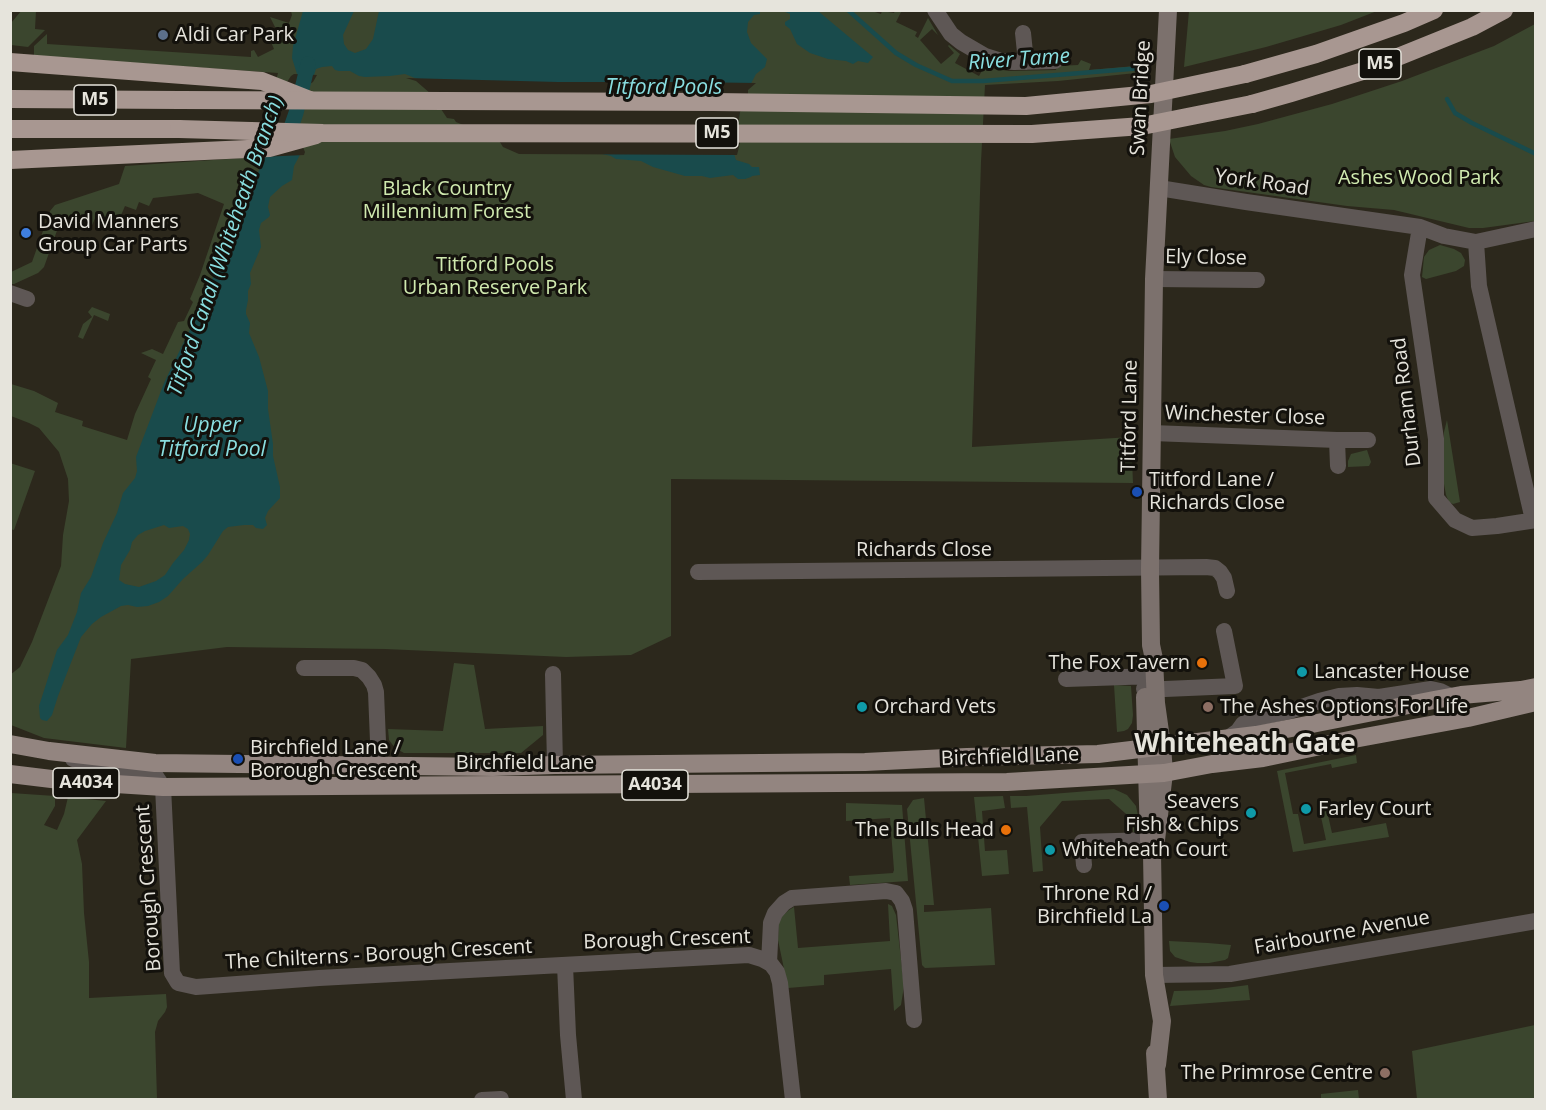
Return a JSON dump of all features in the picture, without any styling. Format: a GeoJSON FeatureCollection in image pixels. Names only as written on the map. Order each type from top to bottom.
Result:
{"type":"FeatureCollection","features":[{"type":"Feature","properties":{"kind":"highway","name":"M5"},"geometry":{"type":"LineString","coordinates":[[10,99],[713,102],[1026,106],[1151,94],[1245,74],[1316,54],[1434,10]]}},
{"type":"Feature","properties":{"kind":"highway","name":"M5"},"geometry":{"type":"LineString","coordinates":[[10,129],[179,129],[323,133],[1032,134],[1142,126],[1252,104],[1363,71],[1472,27],[1503,10]]}},
{"type":"Feature","properties":{"kind":"highway","name":"M5"},"geometry":{"type":"LineString","coordinates":[[16,63],[262,81],[312,100]]}},
{"type":"Feature","properties":{"kind":"highway","name":"M5"},"geometry":{"type":"LineString","coordinates":[[10,160],[269,148],[323,133]]}},
{"type":"Feature","properties":{"kind":"main road","name":"A4034"},"geometry":{"type":"LineString","coordinates":[[1154,747],[1256,735],[1452,697],[1536,687]]}},
{"type":"Feature","properties":{"kind":"main road","name":"A4034"},"geometry":{"type":"LineString","coordinates":[[1156,773],[1263,758],[1468,718],[1536,702]]}},
{"type":"Feature","properties":{"kind":"main road","name":"Birchfield Lane"},"geometry":{"type":"LineString","coordinates":[[10,744],[49,751],[155,763],[493,767],[865,762],[1098,754],[1154,747]]}},
{"type":"Feature","properties":{"kind":"main road","name":"Birchfield Lane"},"geometry":{"type":"LineString","coordinates":[[10,774],[162,788],[1007,782],[1156,773]]}},
{"type":"Feature","properties":{"kind":"street"},"geometry":{"type":"LineString","coordinates":[[935,10],[951,34],[974,50],[1000,61],[1055,61]]}},
{"type":"Feature","properties":{"kind":"street","name":"Swan Bridge"},"geometry":{"type":"LineString","coordinates":[[1158,188],[1168,10]]}},
{"type":"Feature","properties":{"kind":"street"},"geometry":{"type":"LineString","coordinates":[[1023,33],[1026,62]]}},
{"type":"Feature","properties":{"kind":"street","name":"York Road"},"geometry":{"type":"LineString","coordinates":[[1158,188],[1420,227],[1444,236],[1476,242],[1536,229]]}},
{"type":"Feature","properties":{"kind":"street","name":"Titford Lane"},"geometry":{"type":"LineString","coordinates":[[1158,188],[1154,279],[1150,569],[1151,645],[1154,659],[1150,682],[1156,773],[1153,844],[1154,980],[1162,1021],[1157,1065],[1158,1100]]}},
{"type":"Feature","properties":{"kind":"street","name":"Durham Road"},"geometry":{"type":"LineString","coordinates":[[1420,227],[1412,275],[1436,438],[1436,498],[1455,520],[1472,528],[1534,520]]}},
{"type":"Feature","properties":{"kind":"street"},"geometry":{"type":"LineString","coordinates":[[1476,242],[1479,286],[1534,520]]}},
{"type":"Feature","properties":{"kind":"street","name":"Ely Close"},"geometry":{"type":"LineString","coordinates":[[1154,279],[1257,280]]}},
{"type":"Feature","properties":{"kind":"street"},"geometry":{"type":"LineString","coordinates":[[10,293],[27,299]]}},
{"type":"Feature","properties":{"kind":"street","name":"Winchester Close"},"geometry":{"type":"LineString","coordinates":[[1152,433],[1368,440]]}},
{"type":"Feature","properties":{"kind":"street","name":"Winchester Close"},"geometry":{"type":"LineString","coordinates":[[1337,440],[1338,466]]}},
{"type":"Feature","properties":{"kind":"street","name":"Richards Close"},"geometry":{"type":"LineString","coordinates":[[698,572],[1206,567],[1215,568],[1220,572],[1227,591]]}},
{"type":"Feature","properties":{"kind":"street"},"geometry":{"type":"LineString","coordinates":[[1066,679],[1133,677],[1150,682],[1235,686],[1224,632]]}},
{"type":"Feature","properties":{"kind":"street"},"geometry":{"type":"LineString","coordinates":[[304,668],[354,668],[362,670],[369,677],[376,692],[379,766]]}},
{"type":"Feature","properties":{"kind":"street"},"geometry":{"type":"LineString","coordinates":[[553,674],[555,765]]}},
{"type":"Feature","properties":{"kind":"street","name":"Borough Crescent"},"geometry":{"type":"LineString","coordinates":[[49,751],[101,768],[155,775],[162,788],[172,973],[178,983],[196,987]]}},
{"type":"Feature","properties":{"kind":"street"},"geometry":{"type":"LineString","coordinates":[[1084,865],[1082,842],[1153,844]]}},
{"type":"Feature","properties":{"kind":"street","name":"Borough Crescent"},"geometry":{"type":"LineString","coordinates":[[769,963],[771,923],[784,903],[792,898],[886,891],[896,893],[905,910],[914,1020]]}},
{"type":"Feature","properties":{"kind":"street","name":"Fairbourne Avenue"},"geometry":{"type":"LineString","coordinates":[[1154,980],[1230,974],[1536,921]]}},
{"type":"Feature","properties":{"kind":"street","name":"Borough Crescent"},"geometry":{"type":"LineString","coordinates":[[565,965],[749,955],[769,963],[777,972],[780,983],[793,1100]]}},
{"type":"Feature","properties":{"kind":"street"},"geometry":{"type":"LineString","coordinates":[[565,965],[574,1100]]}},
{"type":"Feature","properties":{"kind":"street","name":"The Chilterns - Borough Crescent"},"geometry":{"type":"LineString","coordinates":[[196,987],[565,965]]}},
{"type":"Feature","properties":{"kind":"street"},"geometry":{"type":"LineString","coordinates":[[482,1100],[501,1099]]}},
{"type":"Feature","properties":{"kind":"green space"},"geometry":{"type":"Polygon","coordinates":[[[22,10],[36,11],[35,29],[45,30],[28,47],[11,45],[11,23],[22,10]]]}},
{"type":"Feature","properties":{"kind":"green space","name":"Titford Pools Urban Reserve Park"},"geometry":{"type":"Polygon","coordinates":[[[875,10],[881,14],[882,11],[894,13],[902,10],[896,22],[917,32],[915,36],[918,38],[928,18],[938,35],[932,29],[920,40],[941,64],[954,53],[949,45],[960,54],[955,63],[979,76],[984,67],[1009,71],[1056,70],[1057,66],[1078,65],[1081,60],[1091,64],[1089,70],[1147,65],[1146,72],[1058,81],[985,85],[981,162],[972,447],[1131,437],[1133,483],[671,479],[671,636],[631,655],[566,657],[385,649],[227,647],[131,659],[126,748],[44,738],[11,725],[10,675],[20,667],[32,642],[61,566],[63,535],[69,501],[68,479],[59,452],[39,428],[11,416],[11,384],[34,391],[58,403],[55,412],[83,421],[82,426],[127,440],[156,360],[141,353],[152,349],[163,354],[178,322],[184,321],[193,302],[190,299],[224,204],[198,193],[153,198],[149,206],[139,202],[136,210],[125,206],[119,220],[109,216],[107,221],[96,216],[90,230],[77,225],[70,229],[59,225],[44,267],[38,273],[11,284],[11,272],[32,262],[50,211],[55,205],[119,184],[125,166],[257,157],[278,73],[34,56],[34,46],[47,34],[47,44],[251,57],[251,51],[254,50],[258,57],[274,49],[271,42],[280,37],[270,17],[289,23],[291,11],[875,10]]]}},
{"type":"Feature","properties":{"kind":"green space"},"geometry":{"type":"Polygon","coordinates":[[[1189,10],[1377,11],[1341,25],[1266,47],[1184,67],[1189,10]]]}},
{"type":"Feature","properties":{"kind":"green space","name":"Ashes Wood Park"},"geometry":{"type":"Polygon","coordinates":[[[1535,24],[1535,221],[1469,228],[1394,210],[1347,206],[1211,187],[1191,176],[1175,157],[1169,139],[1258,124],[1332,104],[1402,81],[1494,46],[1535,24]]]}},
{"type":"Feature","properties":{"kind":"green space"},"geometry":{"type":"Polygon","coordinates":[[[1440,245],[1461,253],[1465,260],[1464,266],[1456,271],[1426,279],[1422,277],[1424,257],[1429,250],[1440,245]]]}},
{"type":"Feature","properties":{"kind":"green space"},"geometry":{"type":"Polygon","coordinates":[[[92,307],[110,314],[108,321],[94,315],[83,339],[78,337],[83,324],[92,317],[88,312],[92,307]]]}},
{"type":"Feature","properties":{"kind":"green space"},"geometry":{"type":"Polygon","coordinates":[[[1447,420],[1460,502],[1453,504],[1449,502],[1444,484],[1444,432],[1447,420]]]}},
{"type":"Feature","properties":{"kind":"green space"},"geometry":{"type":"Polygon","coordinates":[[[1367,450],[1371,462],[1369,466],[1348,467],[1351,454],[1367,450]]]}},
{"type":"Feature","properties":{"kind":"green space"},"geometry":{"type":"Polygon","coordinates":[[[10,463],[35,471],[14,530],[10,529],[10,463]]]}},
{"type":"Feature","properties":{"kind":"green space"},"geometry":{"type":"Polygon","coordinates":[[[454,663],[474,665],[485,729],[543,726],[543,735],[521,753],[404,753],[395,748],[389,740],[388,729],[443,731],[454,663]]]}},
{"type":"Feature","properties":{"kind":"green space"},"geometry":{"type":"Polygon","coordinates":[[[1114,685],[1131,686],[1133,715],[1128,729],[1117,732],[1114,685]]]}},
{"type":"Feature","properties":{"kind":"green space"},"geometry":{"type":"Polygon","coordinates":[[[1356,755],[1357,763],[1332,768],[1331,764],[1285,773],[1293,814],[1298,814],[1304,844],[1326,840],[1318,803],[1325,802],[1332,833],[1386,823],[1389,837],[1293,852],[1277,771],[1356,755]]]}},
{"type":"Feature","properties":{"kind":"green space"},"geometry":{"type":"Polygon","coordinates":[[[1114,789],[1127,795],[1136,806],[1139,832],[1133,832],[1133,820],[1109,799],[1062,801],[1040,827],[1043,871],[1033,872],[1027,807],[1011,808],[1010,796],[1114,789]]]}},
{"type":"Feature","properties":{"kind":"green space"},"geometry":{"type":"Polygon","coordinates":[[[11,793],[55,796],[55,806],[44,825],[57,830],[68,797],[106,801],[77,840],[82,864],[89,962],[89,998],[166,994],[167,1007],[158,1021],[155,1032],[157,1099],[11,1099],[11,793]]]}},
{"type":"Feature","properties":{"kind":"green space"},"geometry":{"type":"Polygon","coordinates":[[[1003,796],[1005,808],[982,811],[985,851],[1007,850],[1009,874],[982,876],[974,797],[1003,796]]]}},
{"type":"Feature","properties":{"kind":"green space"},"geometry":{"type":"Polygon","coordinates":[[[924,798],[934,905],[924,905],[924,912],[991,908],[995,965],[925,968],[922,965],[907,809],[913,800],[924,798]]]}},
{"type":"Feature","properties":{"kind":"green space"},"geometry":{"type":"Polygon","coordinates":[[[846,803],[902,805],[908,881],[850,885],[849,876],[893,873],[894,870],[890,818],[846,821],[846,803]]]}},
{"type":"Feature","properties":{"kind":"green space"},"geometry":{"type":"Polygon","coordinates":[[[888,904],[892,906],[896,915],[904,986],[901,1005],[894,1011],[891,969],[824,975],[824,985],[788,988],[778,940],[779,919],[789,910],[794,907],[798,948],[890,941],[888,904]]]}},
{"type":"Feature","properties":{"kind":"green space"},"geometry":{"type":"Polygon","coordinates":[[[1169,941],[1231,945],[1228,958],[1225,960],[1197,963],[1175,957],[1170,951],[1169,941]]]}},
{"type":"Feature","properties":{"kind":"green space"},"geometry":{"type":"Polygon","coordinates":[[[1248,985],[1250,1000],[1170,1006],[1174,991],[1210,990],[1248,985]]]}},
{"type":"Feature","properties":{"kind":"green space"},"geometry":{"type":"Polygon","coordinates":[[[1535,1025],[1535,1099],[1417,1099],[1412,1051],[1535,1025]]]}},
{"type":"Feature","properties":{"kind":"green space"},"geometry":{"type":"Polygon","coordinates":[[[1358,1090],[1359,1099],[1321,1099],[1321,1094],[1358,1090]]]}},
{"type":"Feature","properties":{"kind":"water","name":"Titford Pools"},"geometry":{"type":"Polygon","coordinates":[[[303,11],[354,11],[343,35],[344,44],[348,50],[355,53],[366,49],[373,39],[379,11],[760,11],[760,14],[754,15],[748,22],[747,32],[751,43],[767,59],[765,67],[756,74],[741,103],[734,154],[736,160],[752,167],[759,167],[760,175],[745,179],[738,179],[733,175],[710,178],[685,176],[653,167],[641,161],[616,159],[602,154],[405,74],[365,77],[350,71],[335,70],[332,66],[316,69],[314,75],[305,82],[287,142],[302,151],[294,166],[292,180],[270,197],[268,207],[270,215],[261,223],[259,230],[261,247],[250,273],[251,284],[246,310],[250,323],[249,333],[259,357],[268,391],[273,456],[280,487],[280,498],[268,511],[265,518],[267,525],[263,529],[253,525],[244,525],[228,527],[223,531],[208,555],[168,596],[148,606],[121,606],[92,624],[81,637],[52,715],[47,721],[42,720],[39,706],[57,650],[68,635],[81,593],[91,577],[123,493],[135,478],[136,457],[164,383],[195,319],[264,159],[290,83],[297,74],[292,58],[303,11]],[[164,525],[138,535],[121,565],[119,580],[139,587],[165,575],[184,550],[190,534],[183,526],[169,528],[164,525]]]}},
{"type":"Feature","properties":{"kind":"water"},"geometry":{"type":"Polygon","coordinates":[[[783,11],[818,11],[873,57],[868,63],[858,61],[853,64],[810,53],[797,44],[790,29],[785,25],[785,22],[790,19],[790,14],[783,11]]]}},
{"type":"Feature","properties":{"kind":"pier"},"geometry":{"type":"Polygon","coordinates":[[[294,74],[317,75],[313,82],[305,87],[290,140],[302,145],[304,155],[261,157],[287,82],[294,74]]]}},
{"type":"Feature","properties":{"kind":"pier"},"geometry":{"type":"Polygon","coordinates":[[[677,77],[685,77],[686,82],[756,83],[748,90],[748,97],[740,112],[737,136],[740,143],[737,155],[519,154],[503,147],[498,139],[447,118],[431,94],[416,81],[406,78],[677,82],[677,77]]]}},
{"type":"Feature","properties":{"kind":"waterway","name":"River Tame"},"geometry":{"type":"LineString","coordinates":[[848,10],[896,53],[952,81],[983,81],[1142,68]]}},
{"type":"Feature","properties":{"kind":"waterway","name":"Titford Canal (Whiteheath Branch)"},"geometry":{"type":"LineString","coordinates":[[286,142],[308,64]]}},
{"type":"Feature","properties":{"kind":"waterway"},"geometry":{"type":"LineString","coordinates":[[1447,99],[1455,113],[1536,154]]}},
{"type":"Feature","properties":{"kind":"place","name":"Aldi Car Park"},"geometry":{"type":"Point","coordinates":[163,35]}},
{"type":"Feature","properties":{"kind":"place","name":"David Manners Group Car Parts"},"geometry":{"type":"Point","coordinates":[26,233]}},
{"type":"Feature","properties":{"kind":"place","name":"Titford Lane / Richards Close"},"geometry":{"type":"Point","coordinates":[1137,492]}},
{"type":"Feature","properties":{"kind":"place","name":"The Fox Tavern"},"geometry":{"type":"Point","coordinates":[1202,663]}},
{"type":"Feature","properties":{"kind":"place","name":"Lancaster House"},"geometry":{"type":"Point","coordinates":[1302,672]}},
{"type":"Feature","properties":{"kind":"place","name":"Orchard Vets"},"geometry":{"type":"Point","coordinates":[862,707]}},
{"type":"Feature","properties":{"kind":"place","name":"The Ashes Options For Life"},"geometry":{"type":"Point","coordinates":[1208,707]}},
{"type":"Feature","properties":{"kind":"place","name":"Birchfield Lane / Borough Crescent"},"geometry":{"type":"Point","coordinates":[238,759]}},
{"type":"Feature","properties":{"kind":"place","name":"Farley Court"},"geometry":{"type":"Point","coordinates":[1306,809]}},
{"type":"Feature","properties":{"kind":"place","name":"Seavers Fish & Chips"},"geometry":{"type":"Point","coordinates":[1251,813]}},
{"type":"Feature","properties":{"kind":"place","name":"The Bulls Head"},"geometry":{"type":"Point","coordinates":[1006,830]}},
{"type":"Feature","properties":{"kind":"place","name":"Whiteheath Court"},"geometry":{"type":"Point","coordinates":[1050,850]}},
{"type":"Feature","properties":{"kind":"place","name":"Throne Rd / Birchfield La"},"geometry":{"type":"Point","coordinates":[1164,906]}},
{"type":"Feature","properties":{"kind":"place","name":"The Primrose Centre"},"geometry":{"type":"Point","coordinates":[1385,1073]}},
{"type":"Feature","properties":{"kind":"district","name":"Whiteheath Gate"},"geometry":{"type":"Point","coordinates":[1245,745]}},
{"type":"Feature","properties":{"kind":"park label","name":"Black Country Millennium Forest"},"geometry":{"type":"Point","coordinates":[447,200]}},
{"type":"Feature","properties":{"kind":"water label","name":"Upper Titford Pool"},"geometry":{"type":"Point","coordinates":[212,438]}}]}
